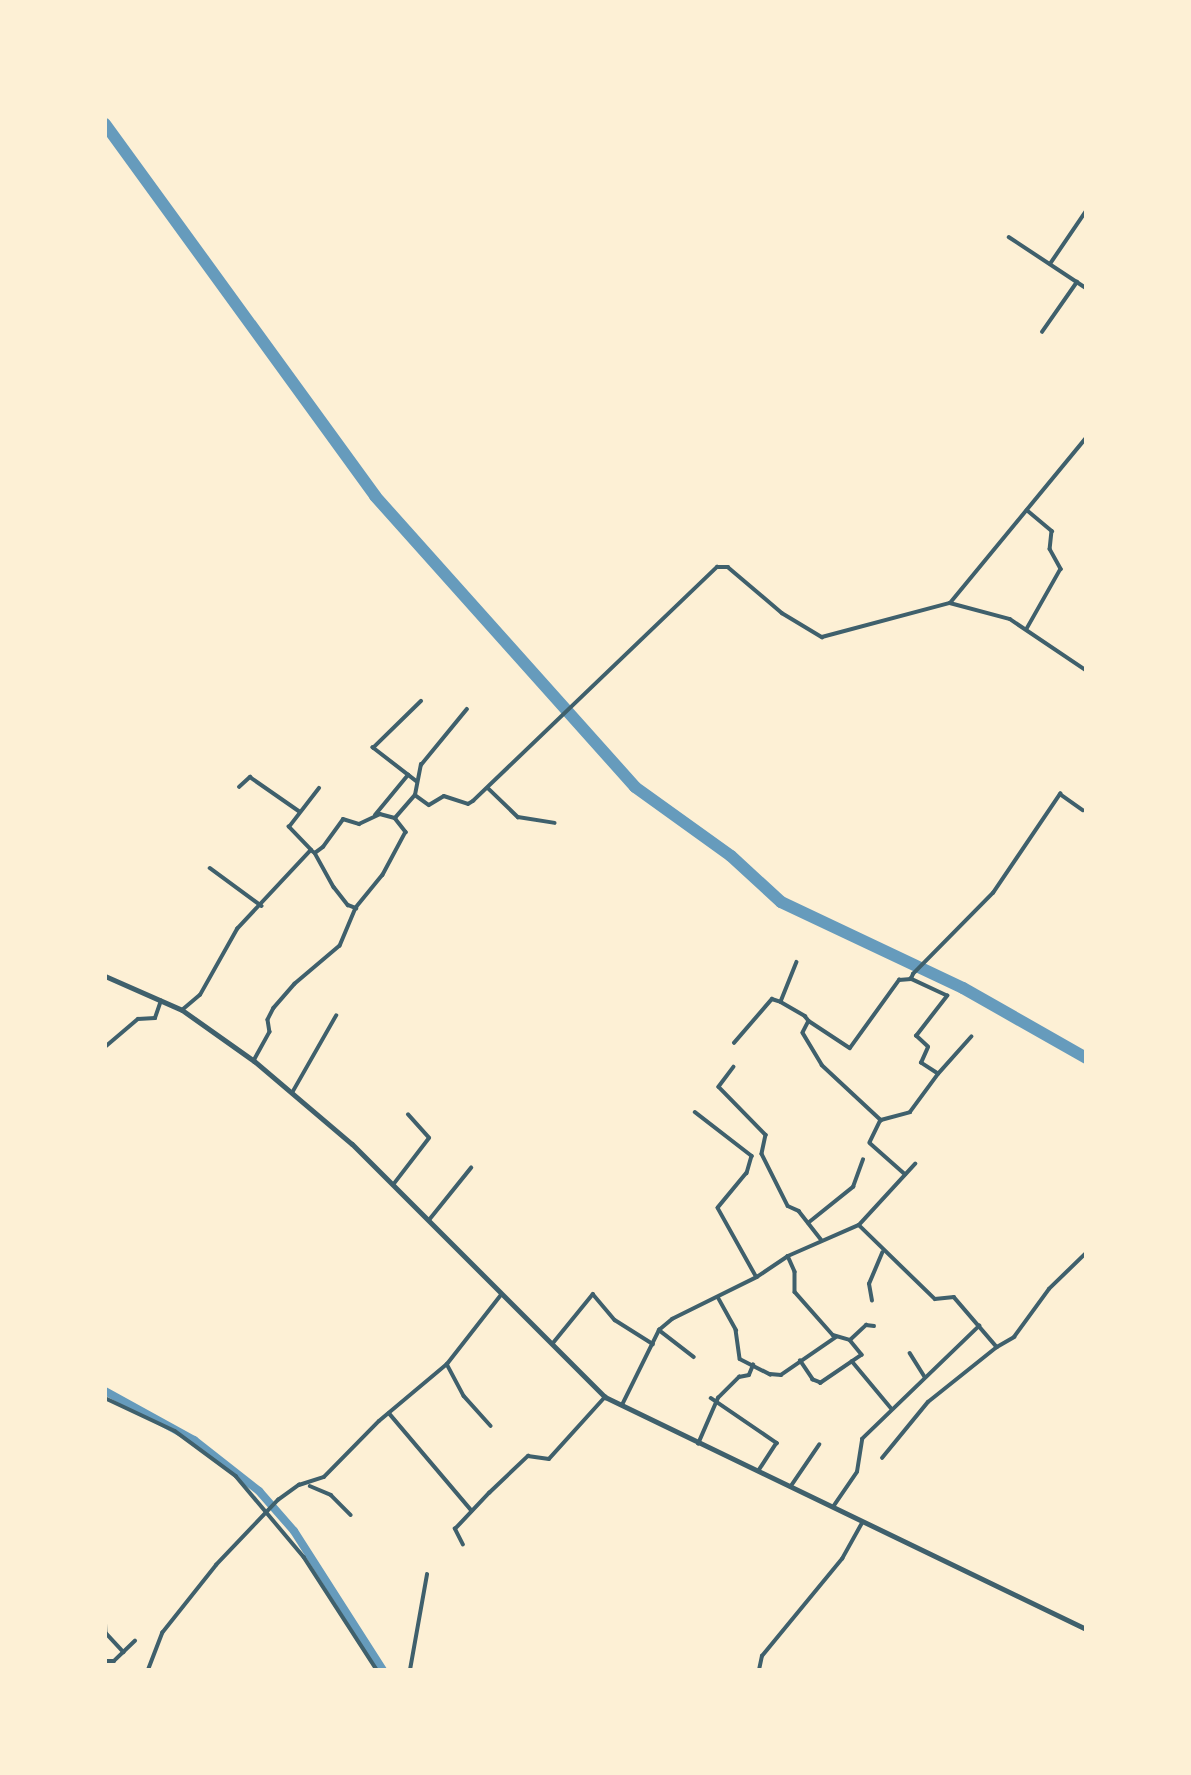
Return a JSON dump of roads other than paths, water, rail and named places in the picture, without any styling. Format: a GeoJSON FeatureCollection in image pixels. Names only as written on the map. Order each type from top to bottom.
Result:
{"type":"FeatureCollection","features":[{"type":"Feature","properties":{"kind":"street"},"geometry":{"type":"LineString","coordinates":[[1050,264],[1086,211]]}},
{"type":"Feature","properties":{"kind":"street"},"geometry":{"type":"LineString","coordinates":[[1009,237],[1086,288]]}},
{"type":"Feature","properties":{"kind":"street"},"geometry":{"type":"LineString","coordinates":[[1042,332],[1077,282]]}},
{"type":"Feature","properties":{"kind":"street"},"geometry":{"type":"LineString","coordinates":[[950,603],[1085,440]]}},
{"type":"Feature","properties":{"kind":"street"},"geometry":{"type":"LineString","coordinates":[[1027,510],[1052,531],[1050,549],[1061,569],[1027,629]]}},
{"type":"Feature","properties":{"kind":"street"},"geometry":{"type":"LineString","coordinates":[[415,795],[429,805],[444,796],[468,804],[488,788],[718,567],[729,567],[782,613],[821,637],[950,603],[1010,619],[1086,670]]}},
{"type":"Feature","properties":{"kind":"street"},"geometry":{"type":"LineString","coordinates":[[417,782],[375,752],[373,746],[421,701]]}},
{"type":"Feature","properties":{"kind":"street"},"geometry":{"type":"LineString","coordinates":[[395,818],[415,795],[421,765],[467,709]]}},
{"type":"Feature","properties":{"kind":"street"},"geometry":{"type":"LineString","coordinates":[[183,1010],[200,995],[237,929],[343,819],[359,824],[375,815],[408,775]]}},
{"type":"Feature","properties":{"kind":"street"},"geometry":{"type":"LineString","coordinates":[[239,786],[250,777],[299,811]]}},
{"type":"Feature","properties":{"kind":"street"},"geometry":{"type":"LineString","coordinates":[[319,788],[289,827],[313,851],[340,896],[356,908]]}},
{"type":"Feature","properties":{"kind":"street"},"geometry":{"type":"LineString","coordinates":[[488,788],[518,817],[555,823]]}},
{"type":"Feature","properties":{"kind":"street"},"geometry":{"type":"LineString","coordinates":[[734,1043],[772,999],[781,1002],[850,1048],[899,980],[912,977],[993,893],[1060,794],[1083,810]]}},
{"type":"Feature","properties":{"kind":"street"},"geometry":{"type":"LineString","coordinates":[[254,1060],[270,1032],[268,1020],[274,1009],[295,984],[340,946],[356,908],[383,875],[405,833],[395,818],[375,815]]}},
{"type":"Feature","properties":{"kind":"street"},"geometry":{"type":"LineString","coordinates":[[209,868],[262,906]]}},
{"type":"Feature","properties":{"kind":"street"},"geometry":{"type":"LineString","coordinates":[[781,1002],[797,961]]}},
{"type":"Feature","properties":{"kind":"street"},"geometry":{"type":"LineString","coordinates":[[105,976],[183,1010],[254,1060],[393,1185],[605,1397],[832,1509],[1086,1629]]}},
{"type":"Feature","properties":{"kind":"street"},"geometry":{"type":"LineString","coordinates":[[912,977],[947,996],[916,1036],[928,1047],[921,1063],[939,1074]]}},
{"type":"Feature","properties":{"kind":"street"},"geometry":{"type":"LineString","coordinates":[[105,1047],[138,1019],[154,1018],[161,1002]]}},
{"type":"Feature","properties":{"kind":"street"},"geometry":{"type":"LineString","coordinates":[[292,1093],[337,1016]]}},
{"type":"Feature","properties":{"kind":"street"},"geometry":{"type":"LineString","coordinates":[[809,1021],[803,1033],[822,1065],[881,1120]]}},
{"type":"Feature","properties":{"kind":"street"},"geometry":{"type":"LineString","coordinates":[[881,1120],[910,1112],[971,1037]]}},
{"type":"Feature","properties":{"kind":"street"},"geometry":{"type":"LineString","coordinates":[[734,1067],[719,1087],[766,1135],[762,1154],[718,1208],[757,1277]]}},
{"type":"Feature","properties":{"kind":"street"},"geometry":{"type":"LineString","coordinates":[[695,1112],[751,1155],[752,1163]]}},
{"type":"Feature","properties":{"kind":"street"},"geometry":{"type":"LineString","coordinates":[[393,1185],[429,1138],[408,1115]]}},
{"type":"Feature","properties":{"kind":"street"},"geometry":{"type":"LineString","coordinates":[[881,1120],[871,1145],[905,1174]]}},
{"type":"Feature","properties":{"kind":"street"},"geometry":{"type":"LineString","coordinates":[[762,1154],[788,1206],[808,1223],[821,1239]]}},
{"type":"Feature","properties":{"kind":"street"},"geometry":{"type":"LineString","coordinates":[[808,1223],[853,1187],[863,1160]]}},
{"type":"Feature","properties":{"kind":"street"},"geometry":{"type":"LineString","coordinates":[[621,1407],[659,1330],[757,1277],[788,1256],[821,1239],[859,1225],[915,1164]]}},
{"type":"Feature","properties":{"kind":"street"},"geometry":{"type":"LineString","coordinates":[[429,1220],[471,1168]]}},
{"type":"Feature","properties":{"kind":"street"},"geometry":{"type":"LineString","coordinates":[[859,1225],[883,1253],[935,1299],[954,1297],[997,1347]]}},
{"type":"Feature","properties":{"kind":"street"},"geometry":{"type":"LineString","coordinates":[[872,1301],[869,1284],[883,1253]]}},
{"type":"Feature","properties":{"kind":"street"},"geometry":{"type":"LineString","coordinates":[[882,1458],[928,1402],[997,1347],[1014,1337],[1049,1289],[1086,1253]]}},
{"type":"Feature","properties":{"kind":"street"},"geometry":{"type":"LineString","coordinates":[[788,1256],[795,1272],[795,1292],[836,1337],[850,1340],[862,1355],[821,1383],[813,1380],[800,1361]]}},
{"type":"Feature","properties":{"kind":"street"},"geometry":{"type":"LineString","coordinates":[[148,1670],[155,1643],[185,1602],[278,1500],[299,1485],[324,1477],[388,1413],[447,1364],[502,1294]]}},
{"type":"Feature","properties":{"kind":"street"},"geometry":{"type":"LineString","coordinates":[[551,1345],[593,1294],[615,1320],[653,1344]]}},
{"type":"Feature","properties":{"kind":"street"},"geometry":{"type":"LineString","coordinates":[[718,1297],[736,1330],[739,1357],[781,1375],[836,1337]]}},
{"type":"Feature","properties":{"kind":"street"},"geometry":{"type":"LineString","coordinates":[[850,1340],[866,1325],[874,1326]]}},
{"type":"Feature","properties":{"kind":"street"},"geometry":{"type":"LineString","coordinates":[[832,1509],[857,1472],[863,1455],[860,1443],[979,1326]]}},
{"type":"Feature","properties":{"kind":"street"},"geometry":{"type":"LineString","coordinates":[[659,1330],[694,1357]]}},
{"type":"Feature","properties":{"kind":"street"},"geometry":{"type":"LineString","coordinates":[[910,1353],[925,1377]]}},
{"type":"Feature","properties":{"kind":"street"},"geometry":{"type":"LineString","coordinates":[[852,1361],[892,1409]]}},
{"type":"Feature","properties":{"kind":"street"},"geometry":{"type":"LineString","coordinates":[[447,1364],[464,1396],[491,1426]]}},
{"type":"Feature","properties":{"kind":"street"},"geometry":{"type":"LineString","coordinates":[[698,1444],[717,1402],[738,1377],[749,1375],[753,1365]]}},
{"type":"Feature","properties":{"kind":"street"},"geometry":{"type":"LineString","coordinates":[[463,1545],[455,1531],[472,1511],[526,1457],[549,1459],[605,1397]]}},
{"type":"Feature","properties":{"kind":"street"},"geometry":{"type":"LineString","coordinates":[[105,1398],[193,1443],[236,1476],[270,1510],[377,1670]]}},
{"type":"Feature","properties":{"kind":"street"},"geometry":{"type":"LineString","coordinates":[[711,1398],[778,1444],[758,1473]]}},
{"type":"Feature","properties":{"kind":"street"},"geometry":{"type":"LineString","coordinates":[[388,1413],[472,1511]]}},
{"type":"Feature","properties":{"kind":"street"},"geometry":{"type":"LineString","coordinates":[[790,1488],[819,1445]]}},
{"type":"Feature","properties":{"kind":"street"},"geometry":{"type":"LineString","coordinates":[[309,1484],[331,1495],[351,1515]]}},
{"type":"Feature","properties":{"kind":"street"},"geometry":{"type":"LineString","coordinates":[[759,1670],[762,1656],[842,1559],[862,1523]]}},
{"type":"Feature","properties":{"kind":"street"},"geometry":{"type":"LineString","coordinates":[[410,1670],[427,1575]]}},
{"type":"Feature","properties":{"kind":"street"},"geometry":{"type":"LineString","coordinates":[[105,1614],[106,1633],[124,1652]]}},
{"type":"Feature","properties":{"kind":"street"},"geometry":{"type":"LineString","coordinates":[[105,1661],[114,1661],[135,1641]]}},
{"type":"Feature","properties":{"kind":"waterway"},"geometry":{"type":"LineString","coordinates":[[105,124],[375,496],[635,787],[731,856],[781,902],[963,988],[1086,1058]]}},
{"type":"Feature","properties":{"kind":"waterway"},"geometry":{"type":"LineString","coordinates":[[105,1391],[194,1440],[259,1491],[294,1531],[383,1670]]}}]}
